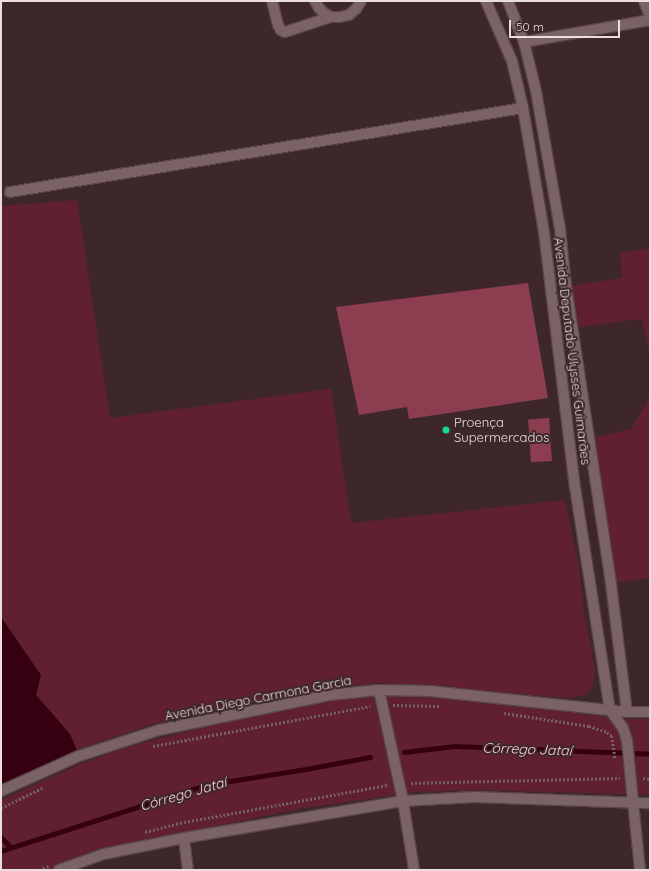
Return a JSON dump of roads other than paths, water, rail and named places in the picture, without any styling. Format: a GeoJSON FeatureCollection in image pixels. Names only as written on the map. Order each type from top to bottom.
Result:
{"type":"FeatureCollection","features":[{"type":"Feature","properties":{"kind":"street"},"geometry":{"type":"LineString","coordinates":[[272,1],[278,25],[281,30],[285,32],[331,16],[340,17],[349,15],[356,9],[360,1]]}},
{"type":"Feature","properties":{"kind":"street"},"geometry":{"type":"LineString","coordinates":[[315,1],[319,8],[331,16]]}},
{"type":"Feature","properties":{"kind":"street","name":"Avenida Deputado Ulysses Guimarães"},"geometry":{"type":"LineString","coordinates":[[486,1],[512,62],[523,108],[544,232],[575,487],[610,710]]}},
{"type":"Feature","properties":{"kind":"street","name":"Avenida Deputado Ulysses Guimarães"},"geometry":{"type":"LineString","coordinates":[[508,1],[524,42],[536,91],[560,229],[566,286],[612,584],[627,712]]}},
{"type":"Feature","properties":{"kind":"street"},"geometry":{"type":"LineString","coordinates":[[644,1],[650,17]]}},
{"type":"Feature","properties":{"kind":"street"},"geometry":{"type":"LineString","coordinates":[[524,42],[650,20]]}},
{"type":"Feature","properties":{"kind":"street"},"geometry":{"type":"LineString","coordinates":[[10,192],[523,108]]}},
{"type":"Feature","properties":{"kind":"street"},"geometry":{"type":"LineString","coordinates":[[379,690],[403,801],[414,870]]}},
{"type":"Feature","properties":{"kind":"street","name":"Avenida Diego Carmona Garcia"},"geometry":{"type":"LineString","coordinates":[[1,791],[79,756],[159,730],[329,695],[379,690],[430,691],[627,712],[650,712]]}},
{"type":"Feature","properties":{"kind":"street"},"geometry":{"type":"LineString","coordinates":[[610,710],[623,728],[626,740],[640,870]]}},
{"type":"Feature","properties":{"kind":"street"},"geometry":{"type":"LineString","coordinates":[[623,728],[627,712]]}},
{"type":"Feature","properties":{"kind":"street"},"geometry":{"type":"LineString","coordinates":[[59,870],[104,854],[184,838],[403,801],[474,797],[650,802]]}},
{"type":"Feature","properties":{"kind":"street"},"geometry":{"type":"LineString","coordinates":[[184,838],[188,870]]}},
{"type":"Feature","properties":{"kind":"waterway","name":"Córrego Jataí"},"geometry":{"type":"LineString","coordinates":[[404,752],[455,746],[650,754]]}},
{"type":"Feature","properties":{"kind":"waterway","name":"Córrego Jataí"},"geometry":{"type":"LineString","coordinates":[[1,851],[205,785],[370,757]]}},
{"type":"Feature","properties":{"kind":"waterway"},"geometry":{"type":"LineString","coordinates":[[1,837],[11,847]]}},
{"type":"Feature","properties":{"kind":"place","name":"Proença Supermercados"},"geometry":{"type":"Point","coordinates":[446,430]}}]}
